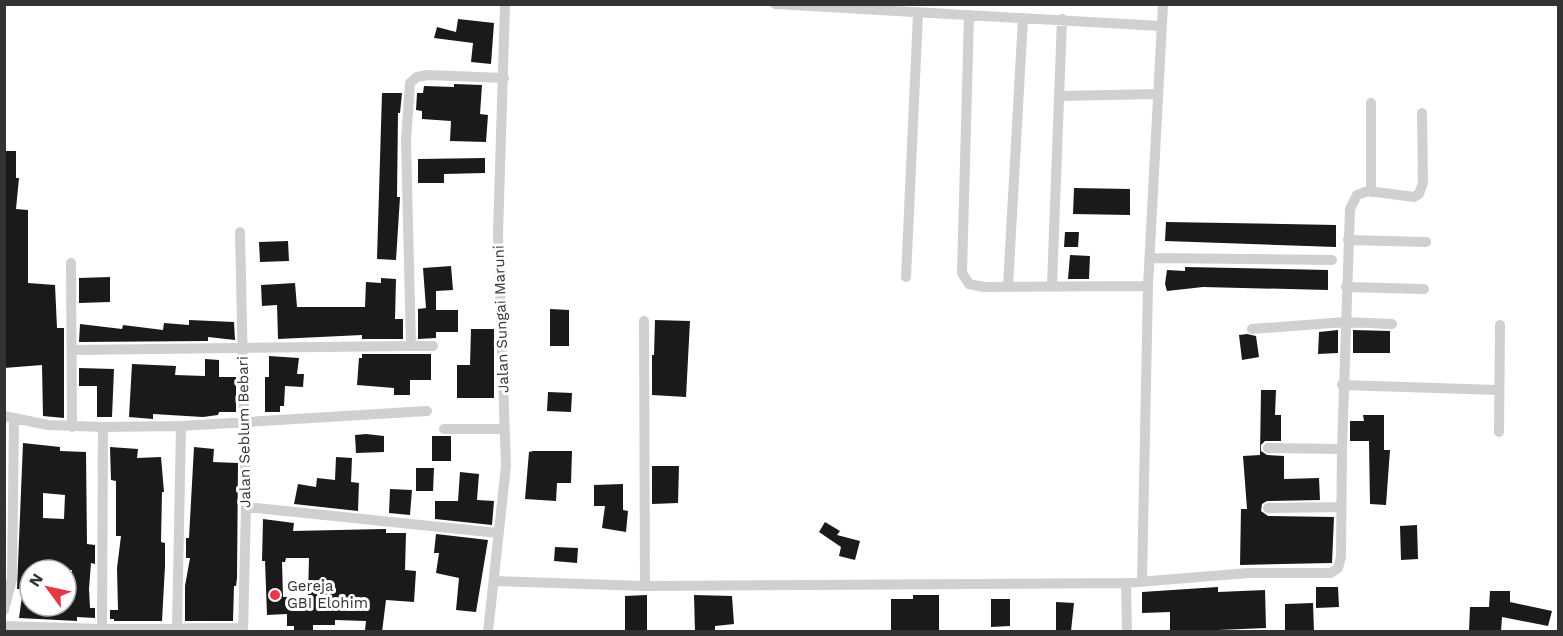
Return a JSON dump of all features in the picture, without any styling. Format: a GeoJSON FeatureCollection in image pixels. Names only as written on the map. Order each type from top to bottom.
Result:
{"type":"FeatureCollection","features":[{"type":"Feature","properties":{"kind":"street","name":"Jalan Sungai Maruni"},"geometry":{"type":"LineString","coordinates":[[488,632],[506,466],[498,234],[506,4]]}},
{"type":"Feature","properties":{"kind":"street"},"geometry":{"type":"LineString","coordinates":[[775,4],[918,14],[1062,19],[1160,26]]}},
{"type":"Feature","properties":{"kind":"street"},"geometry":{"type":"LineString","coordinates":[[1142,581],[1148,286],[1151,258],[1156,94],[1163,4]]}},
{"type":"Feature","properties":{"kind":"street"},"geometry":{"type":"LineString","coordinates":[[906,277],[918,14]]}},
{"type":"Feature","properties":{"kind":"street"},"geometry":{"type":"LineString","coordinates":[[969,15],[962,273],[969,284],[984,287],[1148,286]]}},
{"type":"Feature","properties":{"kind":"street"},"geometry":{"type":"LineString","coordinates":[[1008,286],[1023,18]]}},
{"type":"Feature","properties":{"kind":"street"},"geometry":{"type":"LineString","coordinates":[[1052,285],[1062,19]]}},
{"type":"Feature","properties":{"kind":"street"},"geometry":{"type":"LineString","coordinates":[[411,346],[406,141],[410,83],[417,77],[428,75],[504,78]]}},
{"type":"Feature","properties":{"kind":"street"},"geometry":{"type":"LineString","coordinates":[[1059,96],[1156,94]]}},
{"type":"Feature","properties":{"kind":"street"},"geometry":{"type":"LineString","coordinates":[[1371,103],[1371,192]]}},
{"type":"Feature","properties":{"kind":"street"},"geometry":{"type":"LineString","coordinates":[[494,580],[645,586],[1126,583],[1248,573],[1331,573],[1338,568],[1341,557],[1342,385],[1348,240],[1352,200],[1357,195],[1371,192],[1414,197],[1419,194],[1423,183],[1422,113]]}},
{"type":"Feature","properties":{"kind":"street","name":"Jalan Seblum Bebari"},"geometry":{"type":"LineString","coordinates":[[240,232],[246,507],[243,629]]}},
{"type":"Feature","properties":{"kind":"street"},"geometry":{"type":"LineString","coordinates":[[1348,240],[1426,242]]}},
{"type":"Feature","properties":{"kind":"street"},"geometry":{"type":"LineString","coordinates":[[1151,258],[1332,260]]}},
{"type":"Feature","properties":{"kind":"street"},"geometry":{"type":"LineString","coordinates":[[71,263],[72,426]]}},
{"type":"Feature","properties":{"kind":"street"},"geometry":{"type":"LineString","coordinates":[[1346,287],[1425,290]]}},
{"type":"Feature","properties":{"kind":"street"},"geometry":{"type":"LineString","coordinates":[[644,321],[645,586]]}},
{"type":"Feature","properties":{"kind":"street"},"geometry":{"type":"LineString","coordinates":[[1252,329],[1345,322],[1392,324]]}},
{"type":"Feature","properties":{"kind":"street"},"geometry":{"type":"LineString","coordinates":[[1499,432],[1500,325]]}},
{"type":"Feature","properties":{"kind":"street"},"geometry":{"type":"LineString","coordinates":[[73,350],[242,346],[433,346]]}},
{"type":"Feature","properties":{"kind":"street"},"geometry":{"type":"LineString","coordinates":[[1342,385],[1498,390]]}},
{"type":"Feature","properties":{"kind":"street"},"geometry":{"type":"LineString","coordinates":[[4,610],[8,586],[9,417],[103,428],[181,426],[428,411]]}},
{"type":"Feature","properties":{"kind":"street"},"geometry":{"type":"LineString","coordinates":[[177,628],[181,426]]}},
{"type":"Feature","properties":{"kind":"street"},"geometry":{"type":"LineString","coordinates":[[102,629],[103,428]]}},
{"type":"Feature","properties":{"kind":"street"},"geometry":{"type":"LineString","coordinates":[[444,429],[504,429]]}},
{"type":"Feature","properties":{"kind":"street"},"geometry":{"type":"LineString","coordinates":[[1268,448],[1342,449]]}},
{"type":"Feature","properties":{"kind":"street"},"geometry":{"type":"LineString","coordinates":[[246,507],[498,533]]}},
{"type":"Feature","properties":{"kind":"street"},"geometry":{"type":"LineString","coordinates":[[1268,508],[1341,507]]}},
{"type":"Feature","properties":{"kind":"street"},"geometry":{"type":"LineString","coordinates":[[1126,583],[1127,632]]}},
{"type":"Feature","properties":{"kind":"street"},"geometry":{"type":"LineString","coordinates":[[4,626],[243,629]]}},
{"type":"Feature","properties":{"kind":"building"},"geometry":{"type":"Polygon","coordinates":[[[458,19],[494,23],[491,64],[471,62],[473,43],[434,38],[437,27],[456,32],[458,19]]]}},
{"type":"Feature","properties":{"kind":"building"},"geometry":{"type":"Polygon","coordinates":[[[454,84],[482,85],[480,114],[488,115],[486,142],[450,141],[451,121],[422,119],[422,111],[416,110],[417,93],[423,93],[424,86],[454,87],[454,84]]]}},
{"type":"Feature","properties":{"kind":"building"},"geometry":{"type":"Polygon","coordinates":[[[382,93],[402,93],[400,113],[398,113],[397,197],[400,197],[396,260],[377,259],[382,93]]]}},
{"type":"Feature","properties":{"kind":"building"},"geometry":{"type":"Polygon","coordinates":[[[4,151],[16,151],[16,178],[19,178],[16,209],[28,210],[28,283],[55,285],[57,328],[64,328],[64,418],[43,416],[42,365],[4,368],[4,151]]]}},
{"type":"Feature","properties":{"kind":"building"},"geometry":{"type":"Polygon","coordinates":[[[485,158],[485,173],[444,174],[444,183],[418,183],[418,159],[485,158]]]}},
{"type":"Feature","properties":{"kind":"building"},"geometry":{"type":"Polygon","coordinates":[[[1074,188],[1130,189],[1130,215],[1073,214],[1074,188]]]}},
{"type":"Feature","properties":{"kind":"building"},"geometry":{"type":"Polygon","coordinates":[[[1166,222],[1336,225],[1336,247],[1165,241],[1166,222]]]}},
{"type":"Feature","properties":{"kind":"building"},"geometry":{"type":"Polygon","coordinates":[[[1065,232],[1079,232],[1078,247],[1064,247],[1065,232]]]}},
{"type":"Feature","properties":{"kind":"building"},"geometry":{"type":"Polygon","coordinates":[[[288,241],[289,261],[260,262],[259,242],[288,241]]]}},
{"type":"Feature","properties":{"kind":"building"},"geometry":{"type":"Polygon","coordinates":[[[1070,255],[1090,256],[1089,279],[1068,279],[1070,255]]]}},
{"type":"Feature","properties":{"kind":"building"},"geometry":{"type":"Polygon","coordinates":[[[451,266],[453,290],[436,291],[436,310],[458,310],[458,332],[436,332],[436,338],[418,339],[418,309],[426,308],[423,268],[451,266]]]}},
{"type":"Feature","properties":{"kind":"building"},"geometry":{"type":"Polygon","coordinates":[[[1185,267],[1328,270],[1328,290],[1203,287],[1167,291],[1165,284],[1167,270],[1185,271],[1185,267]]]}},
{"type":"Feature","properties":{"kind":"building"},"geometry":{"type":"Polygon","coordinates":[[[110,277],[110,302],[79,303],[79,278],[110,277]]]}},
{"type":"Feature","properties":{"kind":"building"},"geometry":{"type":"Polygon","coordinates":[[[381,278],[396,279],[395,319],[403,319],[403,339],[362,339],[362,335],[278,339],[277,305],[262,306],[261,285],[295,283],[297,307],[365,307],[366,282],[381,283],[381,278]]]}},
{"type":"Feature","properties":{"kind":"building"},"geometry":{"type":"Polygon","coordinates":[[[550,309],[569,310],[569,346],[550,346],[550,309]]]}},
{"type":"Feature","properties":{"kind":"building"},"geometry":{"type":"Polygon","coordinates":[[[189,320],[234,322],[235,340],[208,337],[208,341],[79,342],[80,324],[122,329],[123,325],[163,330],[164,323],[189,325],[189,320]]]}},
{"type":"Feature","properties":{"kind":"building"},"geometry":{"type":"Polygon","coordinates":[[[655,320],[690,321],[686,397],[652,395],[655,320]]]}},
{"type":"Feature","properties":{"kind":"building"},"geometry":{"type":"Polygon","coordinates":[[[471,329],[494,329],[494,398],[457,398],[457,365],[470,365],[471,329]]]}},
{"type":"Feature","properties":{"kind":"building"},"geometry":{"type":"Polygon","coordinates":[[[1338,330],[1338,353],[1318,354],[1319,332],[1338,330]]]}},
{"type":"Feature","properties":{"kind":"building"},"geometry":{"type":"Polygon","coordinates":[[[1353,330],[1390,331],[1390,353],[1353,353],[1353,330]]]}},
{"type":"Feature","properties":{"kind":"building"},"geometry":{"type":"Polygon","coordinates":[[[1239,335],[1256,336],[1259,357],[1242,360],[1239,335]]]}},
{"type":"Feature","properties":{"kind":"building"},"geometry":{"type":"Polygon","coordinates":[[[362,354],[431,354],[431,380],[410,380],[410,395],[394,395],[394,388],[357,385],[359,358],[362,358],[362,354]]]}},
{"type":"Feature","properties":{"kind":"building"},"geometry":{"type":"Polygon","coordinates":[[[269,356],[299,358],[297,374],[304,374],[303,387],[285,386],[284,406],[280,406],[280,412],[265,412],[265,377],[269,377],[269,356]]]}},
{"type":"Feature","properties":{"kind":"building"},"geometry":{"type":"Polygon","coordinates":[[[205,359],[219,360],[219,377],[236,377],[236,412],[219,412],[218,415],[203,417],[153,414],[153,419],[129,417],[132,364],[176,366],[175,375],[205,376],[205,359]]]}},
{"type":"Feature","properties":{"kind":"building"},"geometry":{"type":"Polygon","coordinates":[[[79,368],[114,369],[112,417],[97,417],[97,386],[79,386],[79,368]]]}},
{"type":"Feature","properties":{"kind":"building"},"geometry":{"type":"Polygon","coordinates":[[[1261,390],[1276,390],[1275,415],[1281,415],[1281,441],[1265,441],[1261,445],[1261,451],[1267,455],[1284,456],[1284,479],[1319,478],[1320,500],[1267,501],[1262,504],[1261,511],[1268,516],[1334,517],[1332,563],[1240,565],[1241,509],[1247,509],[1243,456],[1260,455],[1261,390]]]}},
{"type":"Feature","properties":{"kind":"building"},"geometry":{"type":"Polygon","coordinates":[[[548,392],[572,393],[571,412],[547,411],[548,392]]]}},
{"type":"Feature","properties":{"kind":"building"},"geometry":{"type":"Polygon","coordinates":[[[1363,415],[1384,415],[1384,450],[1390,450],[1386,505],[1370,504],[1369,441],[1350,441],[1350,421],[1364,421],[1363,415]]]}},
{"type":"Feature","properties":{"kind":"building"},"geometry":{"type":"Polygon","coordinates":[[[355,435],[384,436],[384,452],[356,453],[355,435]]]}},
{"type":"Feature","properties":{"kind":"building"},"geometry":{"type":"Polygon","coordinates":[[[432,436],[451,436],[451,461],[432,461],[432,436]]]}},
{"type":"Feature","properties":{"kind":"building"},"geometry":{"type":"Polygon","coordinates":[[[23,443],[60,447],[60,451],[86,452],[87,544],[95,545],[95,564],[91,563],[90,608],[95,608],[95,618],[78,617],[78,558],[18,558],[23,443]],[[43,493],[43,518],[64,519],[65,495],[43,493]]]}},
{"type":"Feature","properties":{"kind":"building"},"geometry":{"type":"Polygon","coordinates":[[[110,447],[138,449],[137,458],[161,457],[164,492],[162,492],[161,542],[165,543],[162,621],[114,621],[110,619],[110,610],[118,610],[117,568],[121,536],[116,536],[116,481],[111,480],[110,447]]]}},
{"type":"Feature","properties":{"kind":"building"},"geometry":{"type":"Polygon","coordinates":[[[194,447],[214,449],[213,462],[238,463],[237,578],[236,586],[234,586],[233,621],[185,621],[185,586],[190,558],[186,558],[186,538],[189,538],[194,447]]]}},
{"type":"Feature","properties":{"kind":"building"},"geometry":{"type":"Polygon","coordinates":[[[572,451],[571,483],[557,483],[556,501],[525,499],[529,452],[572,451]]]}},
{"type":"Feature","properties":{"kind":"building"},"geometry":{"type":"Polygon","coordinates":[[[336,457],[352,458],[351,482],[359,483],[358,511],[294,504],[298,484],[316,487],[317,478],[335,480],[336,457]]]}},
{"type":"Feature","properties":{"kind":"building"},"geometry":{"type":"Polygon","coordinates":[[[652,466],[679,466],[678,503],[652,504],[652,466]]]}},
{"type":"Feature","properties":{"kind":"building"},"geometry":{"type":"Polygon","coordinates":[[[416,468],[434,468],[433,491],[416,491],[416,468]]]}},
{"type":"Feature","properties":{"kind":"building"},"geometry":{"type":"Polygon","coordinates":[[[460,472],[479,474],[477,500],[494,501],[492,525],[435,519],[435,501],[458,501],[460,472]]]}},
{"type":"Feature","properties":{"kind":"building"},"geometry":{"type":"Polygon","coordinates":[[[623,484],[623,510],[628,511],[626,532],[602,528],[605,506],[594,506],[594,485],[623,484]]]}},
{"type":"Feature","properties":{"kind":"building"},"geometry":{"type":"Polygon","coordinates":[[[390,489],[412,490],[410,515],[389,513],[390,489]]]}},
{"type":"Feature","properties":{"kind":"building"},"geometry":{"type":"Polygon","coordinates":[[[263,519],[294,523],[293,531],[386,529],[386,533],[406,533],[405,570],[416,571],[414,602],[386,600],[382,632],[365,630],[366,621],[335,620],[335,625],[313,625],[313,632],[294,632],[294,626],[287,626],[287,614],[267,615],[265,561],[262,561],[263,519]],[[286,558],[285,562],[282,562],[283,597],[308,596],[309,558],[286,558]]]}},
{"type":"Feature","properties":{"kind":"building"},"geometry":{"type":"Polygon","coordinates":[[[825,522],[840,531],[837,535],[860,541],[855,560],[839,556],[841,547],[819,532],[825,522]]]}},
{"type":"Feature","properties":{"kind":"building"},"geometry":{"type":"Polygon","coordinates":[[[1417,525],[1418,559],[1401,560],[1400,526],[1417,525]]]}},
{"type":"Feature","properties":{"kind":"building"},"geometry":{"type":"Polygon","coordinates":[[[436,534],[488,540],[476,612],[456,610],[459,578],[436,573],[439,553],[434,553],[436,534]]]}},
{"type":"Feature","properties":{"kind":"building"},"geometry":{"type":"Polygon","coordinates":[[[555,547],[578,548],[577,563],[554,561],[555,547]]]}},
{"type":"Feature","properties":{"kind":"building"},"geometry":{"type":"Polygon","coordinates":[[[1218,587],[1218,592],[1265,590],[1266,628],[1170,632],[1170,612],[1142,613],[1142,592],[1218,587]]]}},
{"type":"Feature","properties":{"kind":"building"},"geometry":{"type":"Polygon","coordinates":[[[1316,587],[1338,587],[1339,607],[1316,608],[1316,587]]]}},
{"type":"Feature","properties":{"kind":"building"},"geometry":{"type":"Polygon","coordinates":[[[1490,591],[1510,591],[1510,602],[1552,611],[1548,626],[1502,617],[1501,632],[1469,631],[1470,607],[1489,607],[1490,591]]]}},
{"type":"Feature","properties":{"kind":"building"},"geometry":{"type":"Polygon","coordinates":[[[647,595],[647,630],[625,630],[625,596],[647,595]]]}},
{"type":"Feature","properties":{"kind":"building"},"geometry":{"type":"Polygon","coordinates":[[[694,595],[732,596],[734,624],[715,626],[715,632],[695,632],[694,595]]]}},
{"type":"Feature","properties":{"kind":"building"},"geometry":{"type":"Polygon","coordinates":[[[913,595],[939,595],[939,632],[891,632],[891,599],[913,599],[913,595]]]}},
{"type":"Feature","properties":{"kind":"building"},"geometry":{"type":"Polygon","coordinates":[[[991,599],[1010,599],[1010,626],[991,627],[991,599]]]}},
{"type":"Feature","properties":{"kind":"building"},"geometry":{"type":"Polygon","coordinates":[[[1056,602],[1074,603],[1071,631],[1056,631],[1056,602]]]}},
{"type":"Feature","properties":{"kind":"building"},"geometry":{"type":"Polygon","coordinates":[[[1313,603],[1314,632],[1285,632],[1285,604],[1313,603]]]}},
{"type":"Feature","properties":{"kind":"building"},"geometry":{"type":"Polygon","coordinates":[[[19,618],[77,618],[77,621],[19,618]]]}},
{"type":"Feature","properties":{"kind":"place","name":"Gereja GBI Elohim"},"geometry":{"type":"Point","coordinates":[275,595]}}]}
